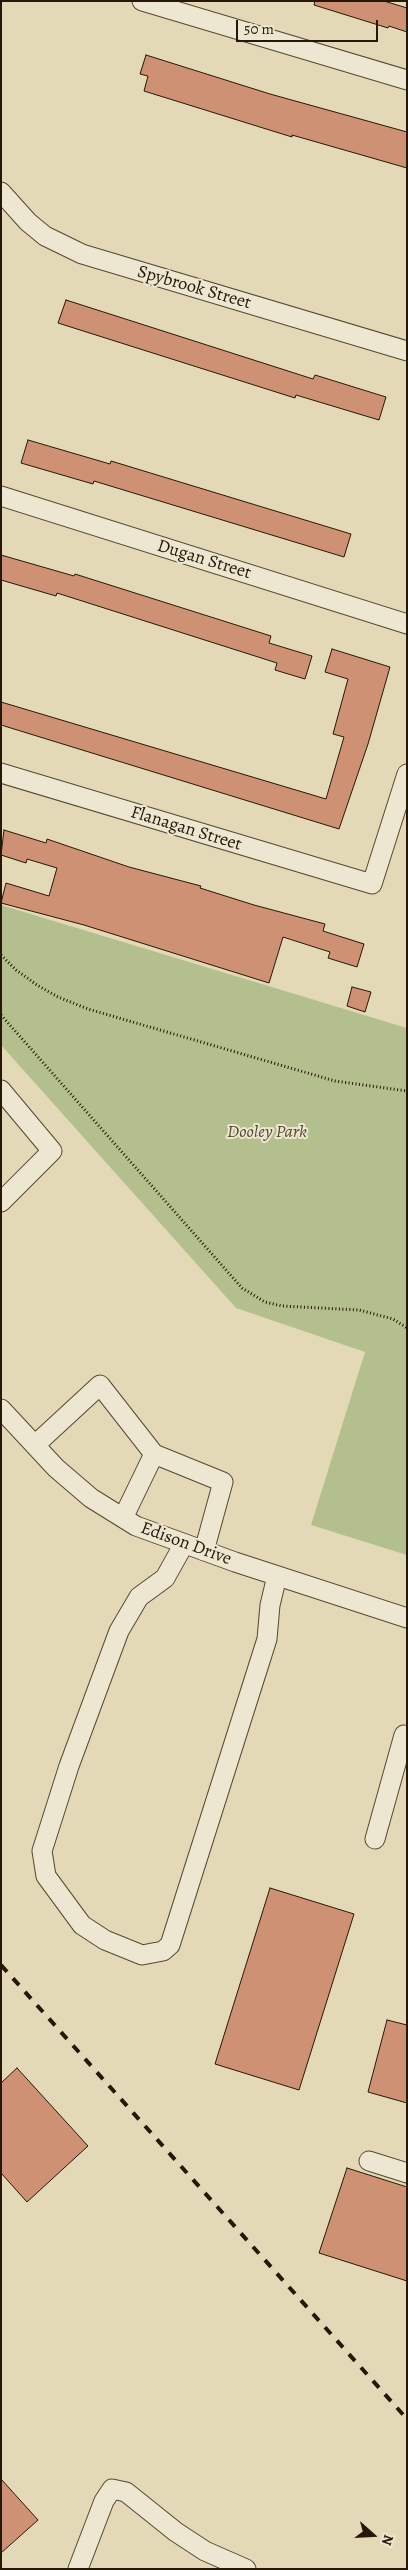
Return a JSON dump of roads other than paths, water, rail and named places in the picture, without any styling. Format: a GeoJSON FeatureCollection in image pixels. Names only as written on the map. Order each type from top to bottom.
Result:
{"type":"FeatureCollection","features":[{"type":"Feature","properties":{"kind":"street"},"geometry":{"type":"LineString","coordinates":[[142,1],[407,80]]}},
{"type":"Feature","properties":{"kind":"street","name":"Spybrook Street"},"geometry":{"type":"LineString","coordinates":[[1,192],[21,215],[45,236],[82,254],[407,351]]}},
{"type":"Feature","properties":{"kind":"street","name":"Dugan Street"},"geometry":{"type":"LineString","coordinates":[[1,496],[407,624]]}},
{"type":"Feature","properties":{"kind":"street","name":"Flanagan Street"},"geometry":{"type":"LineString","coordinates":[[1,773],[372,884],[407,774]]}},
{"type":"Feature","properties":{"kind":"street"},"geometry":{"type":"LineString","coordinates":[[1,1090],[52,1151],[1,1202]]}},
{"type":"Feature","properties":{"kind":"street"},"geometry":{"type":"LineString","coordinates":[[35,1445],[100,1385],[154,1454],[223,1482],[204,1551]]}},
{"type":"Feature","properties":{"kind":"street","name":"Edison Drive"},"geometry":{"type":"LineString","coordinates":[[1,1409],[56,1468],[91,1498],[123,1518],[184,1544],[407,1618]]}},
{"type":"Feature","properties":{"kind":"street"},"geometry":{"type":"LineString","coordinates":[[123,1518],[154,1454]]}},
{"type":"Feature","properties":{"kind":"street"},"geometry":{"type":"LineString","coordinates":[[184,1544],[165,1578],[139,1597],[119,1631],[69,1766],[42,1851],[46,1876],[82,1925],[105,1940],[142,1955],[164,1951],[170,1945],[267,1639],[270,1605],[277,1576]]}},
{"type":"Feature","properties":{"kind":"street"},"geometry":{"type":"LineString","coordinates":[[375,1838],[404,1735],[407,1736]]}},
{"type":"Feature","properties":{"kind":"street"},"geometry":{"type":"LineString","coordinates":[[369,2161],[407,2173]]}},
{"type":"Feature","properties":{"kind":"street"},"geometry":{"type":"LineString","coordinates":[[78,2569],[104,2501],[112,2489],[126,2492],[176,2532],[205,2550],[246,2569]]}},
{"type":"Feature","properties":{"kind":"railway"},"geometry":{"type":"LineString","coordinates":[[1,1965],[407,2419]]}},
{"type":"Feature","properties":{"kind":"park label","name":"Dooley Park"},"geometry":{"type":"Point","coordinates":[267,1133]}}]}
